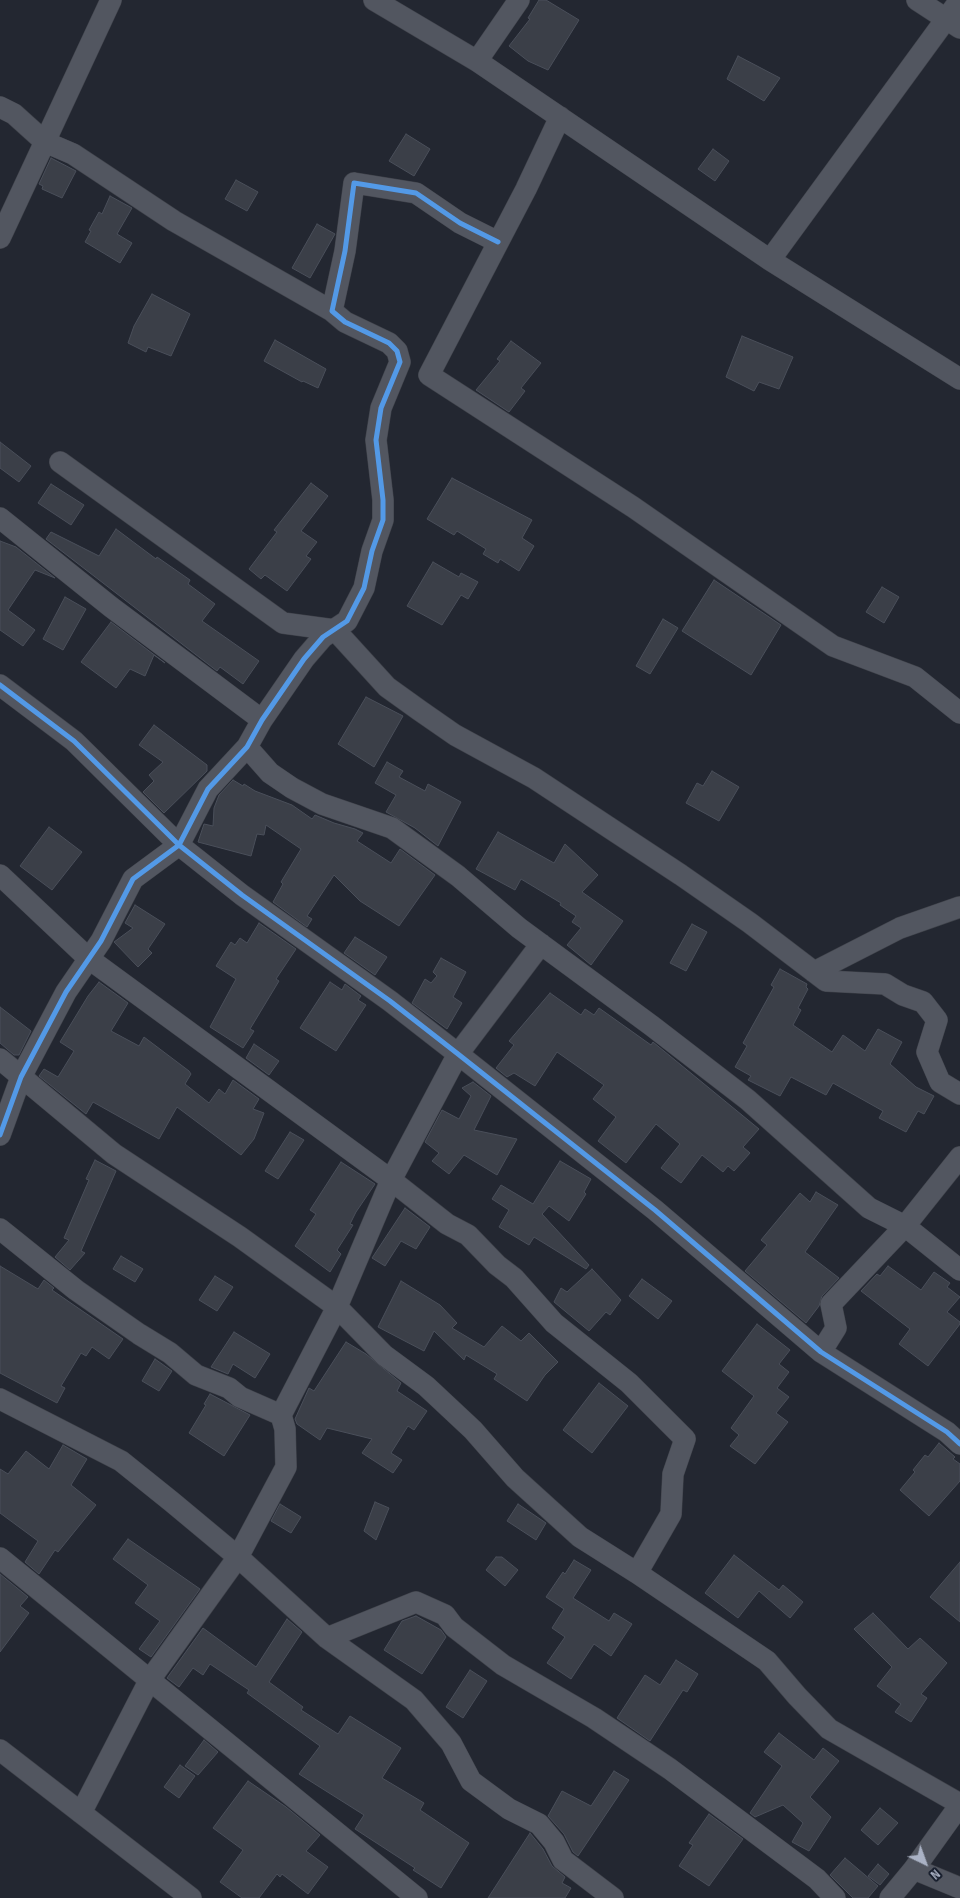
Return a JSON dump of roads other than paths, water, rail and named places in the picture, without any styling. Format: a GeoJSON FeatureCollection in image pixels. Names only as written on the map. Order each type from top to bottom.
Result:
{"type":"FeatureCollection","features":[{"type":"Feature","properties":{"kind":"street"},"geometry":{"type":"LineString","coordinates":[[0,238],[111,0]]}},
{"type":"Feature","properties":{"kind":"street"},"geometry":{"type":"LineString","coordinates":[[374,0],[477,61],[770,260],[960,380]]}},
{"type":"Feature","properties":{"kind":"street"},"geometry":{"type":"LineString","coordinates":[[477,61],[519,0]]}},
{"type":"Feature","properties":{"kind":"street"},"geometry":{"type":"LineString","coordinates":[[917,0],[953,24]]}},
{"type":"Feature","properties":{"kind":"street"},"geometry":{"type":"LineString","coordinates":[[770,260],[953,24],[960,0]]}},
{"type":"Feature","properties":{"kind":"street"},"geometry":{"type":"LineString","coordinates":[[0,107],[14,114],[45,142],[73,154],[174,221],[332,312],[345,322],[389,343],[397,351],[400,362],[380,408],[376,440],[384,500],[383,520],[372,551],[364,588],[347,622],[323,636],[304,659],[262,720],[247,748],[208,789],[179,845],[134,879],[101,941],[66,992],[21,1077],[0,1135]]}},
{"type":"Feature","properties":{"kind":"street"},"geometry":{"type":"LineString","coordinates":[[560,117],[454,331],[429,375],[633,507],[833,646],[916,678],[960,713]]}},
{"type":"Feature","properties":{"kind":"street"},"geometry":{"type":"LineString","coordinates":[[332,312],[345,251],[354,183],[416,193],[460,223],[498,242]]}},
{"type":"Feature","properties":{"kind":"street"},"geometry":{"type":"LineString","coordinates":[[60,462],[283,623],[335,630],[387,687],[419,710],[455,735],[534,778],[681,875],[826,981],[884,984],[903,995],[923,1002],[937,1020],[927,1052],[940,1082],[960,1094]]}},
{"type":"Feature","properties":{"kind":"street"},"geometry":{"type":"LineString","coordinates":[[0,518],[111,607],[262,720]]}},
{"type":"Feature","properties":{"kind":"street"},"geometry":{"type":"LineString","coordinates":[[0,685],[74,741],[179,845],[242,895],[390,1002],[458,1054],[655,1210],[821,1352],[947,1432],[960,1444]]}},
{"type":"Feature","properties":{"kind":"street"},"geometry":{"type":"LineString","coordinates":[[247,748],[270,773],[292,788],[322,804],[392,828],[458,876],[541,944],[748,1100],[869,1208],[905,1226],[960,1270]]}},
{"type":"Feature","properties":{"kind":"street"},"geometry":{"type":"LineString","coordinates":[[0,875],[88,958],[391,1180],[447,1224],[468,1235],[514,1278],[554,1323],[629,1383],[685,1439],[673,1474],[671,1514],[638,1573]]}},
{"type":"Feature","properties":{"kind":"street"},"geometry":{"type":"LineString","coordinates":[[814,972],[900,928],[960,908]]}},
{"type":"Feature","properties":{"kind":"street"},"geometry":{"type":"LineString","coordinates":[[81,1813],[149,1681],[238,1557],[286,1467],[285,1429],[281,1415],[337,1307],[391,1180],[458,1054],[541,944]]}},
{"type":"Feature","properties":{"kind":"street"},"geometry":{"type":"LineString","coordinates":[[0,1059],[114,1154],[240,1237],[337,1307],[384,1356],[426,1386],[473,1430],[515,1478],[580,1537],[638,1573],[767,1661],[829,1729],[960,1805],[914,1869],[890,1898]]}},
{"type":"Feature","properties":{"kind":"street"},"geometry":{"type":"LineString","coordinates":[[821,1352],[836,1328],[831,1304],[905,1226],[960,1158]]}},
{"type":"Feature","properties":{"kind":"street"},"geometry":{"type":"LineString","coordinates":[[0,1229],[76,1290],[170,1354],[196,1375],[229,1388],[240,1397],[281,1415]]}},
{"type":"Feature","properties":{"kind":"street"},"geometry":{"type":"LineString","coordinates":[[0,1399],[120,1461],[238,1557],[327,1638],[414,1700],[451,1743],[471,1781],[509,1809],[539,1824],[554,1842],[564,1860],[613,1898]]}},
{"type":"Feature","properties":{"kind":"street"},"geometry":{"type":"LineString","coordinates":[[0,1558],[417,1898]]}},
{"type":"Feature","properties":{"kind":"street"},"geometry":{"type":"LineString","coordinates":[[327,1638],[416,1602],[445,1615],[454,1627],[503,1664],[594,1718],[670,1769],[817,1879],[835,1898]]}},
{"type":"Feature","properties":{"kind":"street"},"geometry":{"type":"LineString","coordinates":[[0,1750],[191,1898]]}},
{"type":"Feature","properties":{"kind":"street"},"geometry":{"type":"LineString","coordinates":[[914,1869],[960,1888]]}}]}
